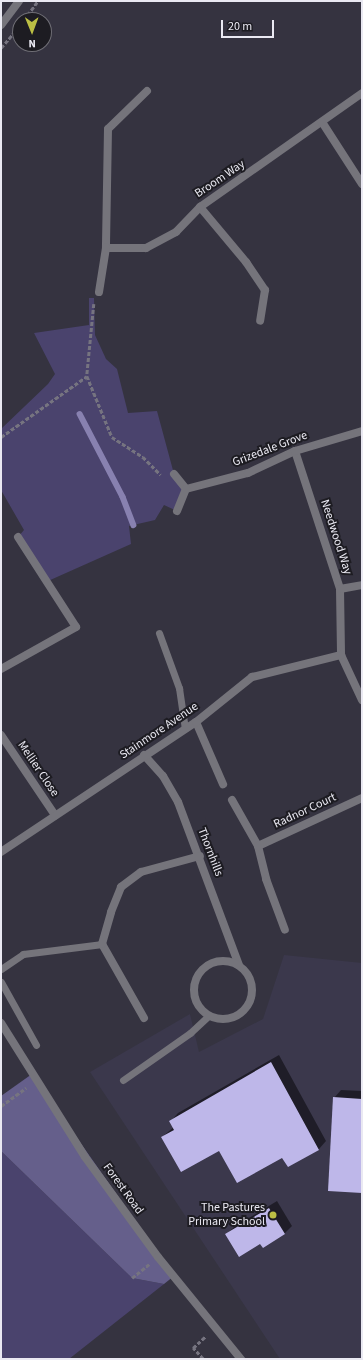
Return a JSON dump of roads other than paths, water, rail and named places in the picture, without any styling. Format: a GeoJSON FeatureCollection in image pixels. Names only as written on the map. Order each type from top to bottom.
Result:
{"type":"FeatureCollection","features":[{"type":"Feature","properties":{"kind":"street"},"geometry":{"type":"LineString","coordinates":[[1,25],[19,1]]}},
{"type":"Feature","properties":{"kind":"street"},"geometry":{"type":"LineString","coordinates":[[99,292],[106,248],[108,129],[147,91]]}},
{"type":"Feature","properties":{"kind":"street","name":"Broom Way"},"geometry":{"type":"LineString","coordinates":[[106,248],[146,248],[176,232],[200,207],[362,93]]}},
{"type":"Feature","properties":{"kind":"street"},"geometry":{"type":"LineString","coordinates":[[322,122],[362,184]]}},
{"type":"Feature","properties":{"kind":"street"},"geometry":{"type":"LineString","coordinates":[[200,207],[246,262],[264,290],[260,321]]}},
{"type":"Feature","properties":{"kind":"street","name":"Grizedale Grove"},"geometry":{"type":"LineString","coordinates":[[186,489],[248,473],[295,451],[362,430]]}},
{"type":"Feature","properties":{"kind":"street","name":"Needwood Way"},"geometry":{"type":"LineString","coordinates":[[295,451],[340,589],[341,655],[362,700]]}},
{"type":"Feature","properties":{"kind":"street"},"geometry":{"type":"LineString","coordinates":[[174,474],[186,489],[177,511]]}},
{"type":"Feature","properties":{"kind":"street"},"geometry":{"type":"LineString","coordinates":[[1,669],[76,627],[18,537]]}},
{"type":"Feature","properties":{"kind":"street"},"geometry":{"type":"LineString","coordinates":[[340,589],[362,586]]}},
{"type":"Feature","properties":{"kind":"street","name":"Stainmore Avenue"},"geometry":{"type":"LineString","coordinates":[[1,852],[144,755],[196,722],[252,676],[341,655]]}},
{"type":"Feature","properties":{"kind":"street"},"geometry":{"type":"LineString","coordinates":[[196,722],[223,784]]}},
{"type":"Feature","properties":{"kind":"street","name":"Mellier Close"},"geometry":{"type":"LineString","coordinates":[[1,735],[56,815]]}},
{"type":"Feature","properties":{"kind":"street","name":"Thornhills"},"geometry":{"type":"LineString","coordinates":[[144,755],[163,776],[178,802],[200,856],[238,965],[247,972],[252,983],[253,995],[249,1006],[241,1014],[231,1019],[219,1020],[208,1016]]}},
{"type":"Feature","properties":{"kind":"street","name":"Radnor Court"},"geometry":{"type":"LineString","coordinates":[[258,846],[362,798]]}},
{"type":"Feature","properties":{"kind":"street"},"geometry":{"type":"LineString","coordinates":[[232,800],[258,846],[266,879],[285,930]]}},
{"type":"Feature","properties":{"kind":"street"},"geometry":{"type":"LineString","coordinates":[[144,1018],[102,944],[103,935],[121,887],[141,872],[200,856]]}},
{"type":"Feature","properties":{"kind":"street"},"geometry":{"type":"LineString","coordinates":[[208,1016],[200,1008],[194,998],[194,986],[198,976],[205,967],[216,962],[228,961],[238,965]]}},
{"type":"Feature","properties":{"kind":"street","name":"Forest Road"},"geometry":{"type":"LineString","coordinates":[[1,1023],[84,1157],[158,1257],[241,1359]]}},
{"type":"Feature","properties":{"kind":"lane"},"geometry":{"type":"LineString","coordinates":[[159,634],[179,688],[185,729]]}},
{"type":"Feature","properties":{"kind":"lane"},"geometry":{"type":"LineString","coordinates":[[1,969],[23,954],[102,944]]}},
{"type":"Feature","properties":{"kind":"lane"},"geometry":{"type":"LineString","coordinates":[[1,982],[36,1045]]}},
{"type":"Feature","properties":{"kind":"lane"},"geometry":{"type":"LineString","coordinates":[[123,1080],[190,1033],[208,1016]]}},
{"type":"Feature","properties":{"kind":"waterway"},"geometry":{"type":"LineString","coordinates":[[80,414],[123,497],[134,525]]}},
{"type":"Feature","properties":{"kind":"place","name":"The Pastures Primary School"},"geometry":{"type":"Point","coordinates":[273,1215]}}]}
